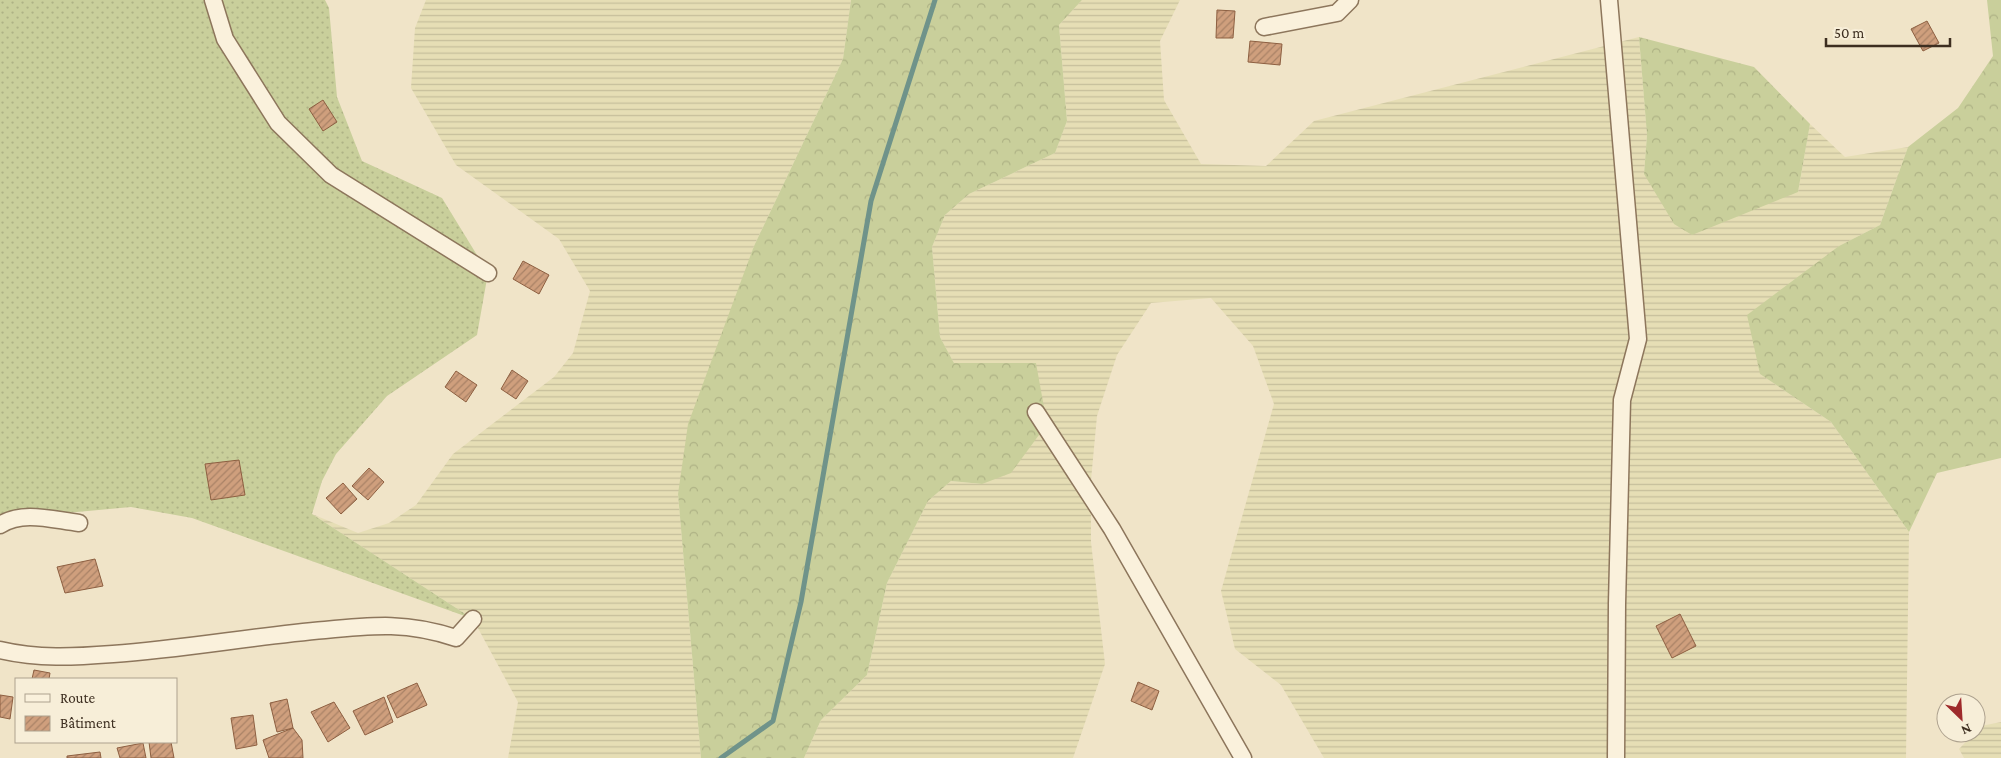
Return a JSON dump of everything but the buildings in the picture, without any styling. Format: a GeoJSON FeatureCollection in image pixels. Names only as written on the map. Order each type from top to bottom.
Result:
{"type":"FeatureCollection","features":[{"type":"Feature","properties":{"kind":"street"},"geometry":{"type":"LineString","coordinates":[[213,0],[225,39],[278,123],[331,174],[488,273]]}},
{"type":"Feature","properties":{"kind":"street"},"geometry":{"type":"LineString","coordinates":[[1264,27],[1337,13],[1350,0]]}},
{"type":"Feature","properties":{"kind":"street"},"geometry":{"type":"LineString","coordinates":[[1609,0],[1638,338],[1622,400],[1617,604],[1616,758]]}},
{"type":"Feature","properties":{"kind":"street"},"geometry":{"type":"LineString","coordinates":[[1036,412],[1112,529],[1243,758]]}},
{"type":"Feature","properties":{"kind":"street"},"geometry":{"type":"LineString","coordinates":[[0,525],[12,518],[24,516],[79,523]]}},
{"type":"Feature","properties":{"kind":"street"},"geometry":{"type":"LineString","coordinates":[[0,650],[41,658],[72,657],[163,651],[289,633],[382,625],[428,628],[456,638],[473,619]]}},
{"type":"Feature","properties":{"kind":"shaded area"},"geometry":{"type":"Polygon","coordinates":[[[426,0],[851,0],[843,59],[754,246],[678,494],[701,758],[508,758],[518,702],[473,619],[312,514],[358,533],[389,523],[416,505],[453,454],[554,377],[573,353],[590,291],[559,239],[456,165],[411,88],[415,28],[426,0]]]}},
{"type":"Feature","properties":{"kind":"shaded area"},"geometry":{"type":"Polygon","coordinates":[[[1082,0],[1180,0],[1160,41],[1164,100],[1201,164],[1266,166],[1314,121],[1639,37],[1647,135],[1644,174],[1798,192],[1810,124],[1845,157],[1908,147],[1880,225],[1839,246],[1760,374],[1831,422],[1909,532],[1906,758],[1324,758],[1281,685],[1235,649],[1221,591],[1274,404],[1253,346],[1211,298],[1151,303],[1117,355],[1097,416],[1091,480],[1091,542],[1105,664],[1073,758],[804,758],[821,720],[867,675],[887,583],[928,501],[951,481],[982,484],[1036,363],[954,363],[940,337],[932,247],[945,215],[969,194],[1055,153],[1067,121],[1059,25],[1082,0]]]}},
{"type":"Feature","properties":{"kind":"shaded area"},"geometry":{"type":"Polygon","coordinates":[[[2001,722],[2001,758],[1964,758],[1959,749],[1965,743],[1986,743],[1986,725],[2001,722]]]}},
{"type":"Feature","properties":{"kind":"green space"},"geometry":{"type":"Polygon","coordinates":[[[0,0],[325,0],[329,8],[337,97],[362,161],[442,198],[488,273],[477,335],[387,396],[336,454],[322,481],[312,514],[473,619],[192,518],[131,507],[12,518],[0,516],[0,0]]]}},
{"type":"Feature","properties":{"kind":"green space"},"geometry":{"type":"Polygon","coordinates":[[[851,0],[1082,0],[1059,25],[1067,121],[1055,153],[969,194],[945,215],[932,247],[940,337],[954,363],[1036,363],[1047,424],[1011,473],[982,484],[951,481],[928,501],[887,583],[867,675],[821,720],[804,758],[701,758],[678,494],[688,424],[754,246],[843,59],[851,0]]]}},
{"type":"Feature","properties":{"kind":"green space"},"geometry":{"type":"Polygon","coordinates":[[[1987,0],[2001,0],[2001,458],[1937,473],[1909,532],[1831,422],[1760,374],[1747,315],[1839,246],[1880,225],[1908,147],[1958,108],[1993,56],[1987,0]]]}},
{"type":"Feature","properties":{"kind":"green space"},"geometry":{"type":"Polygon","coordinates":[[[1639,37],[1754,67],[1810,124],[1798,192],[1692,235],[1674,224],[1644,174],[1647,135],[1639,37]]]}},
{"type":"Feature","properties":{"kind":"waterway"},"geometry":{"type":"LineString","coordinates":[[721,758],[773,721],[801,602],[871,201],[935,0]]}}]}
